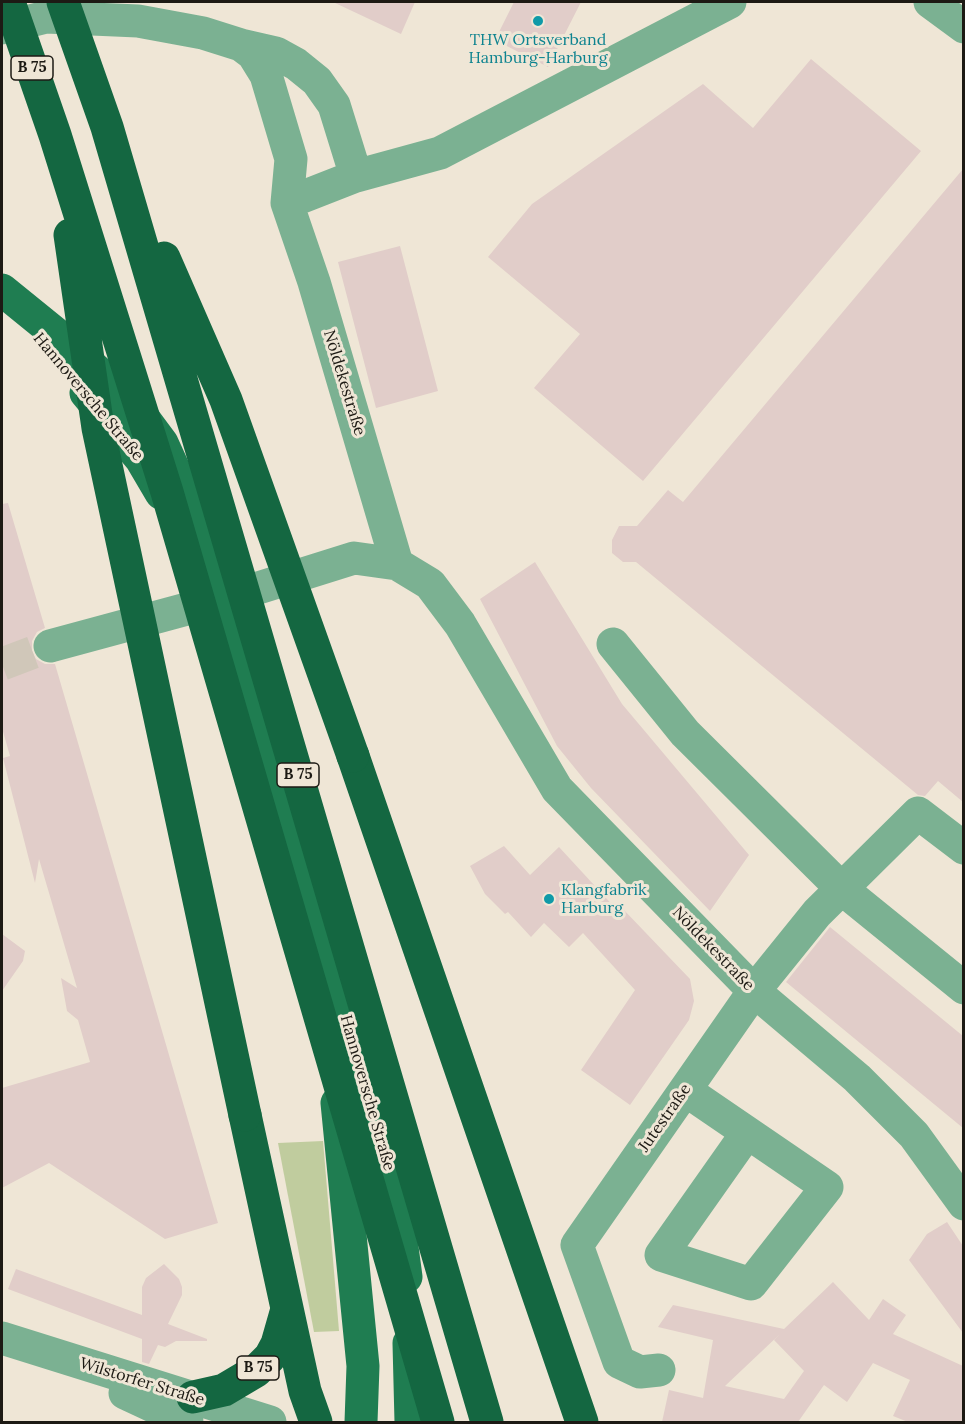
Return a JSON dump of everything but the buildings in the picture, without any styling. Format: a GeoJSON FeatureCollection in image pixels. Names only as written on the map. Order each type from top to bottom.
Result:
{"type":"FeatureCollection","features":[{"type":"Feature","properties":{"kind":"highway","name":"B 75"},"geometry":{"type":"LineString","coordinates":[[9,2],[55,135],[167,492],[438,1422]]}},
{"type":"Feature","properties":{"kind":"highway","name":"B 75"},"geometry":{"type":"LineString","coordinates":[[63,2],[107,127],[487,1422]]}},
{"type":"Feature","properties":{"kind":"highway","name":"B 75"},"geometry":{"type":"LineString","coordinates":[[107,127],[226,400],[390,862],[582,1422]]}},
{"type":"Feature","properties":{"kind":"highway","name":"B 75"},"geometry":{"type":"LineString","coordinates":[[55,135],[98,428],[305,1391],[316,1422]]}},
{"type":"Feature","properties":{"kind":"highway","name":"B 75"},"geometry":{"type":"LineString","coordinates":[[190,1410],[256,1371],[270,1357],[277,1344],[287,1304]]}},
{"type":"Feature","properties":{"kind":"main road","name":"Hannoversche Straße"},"geometry":{"type":"LineString","coordinates":[[2,292],[55,333],[133,404],[162,443],[182,487],[220,600],[321,946],[369,1090],[394,1188],[408,1291],[411,1422]]}},
{"type":"Feature","properties":{"kind":"main road","name":"Hannoversche Straße"},"geometry":{"type":"LineString","coordinates":[[321,946],[363,1366],[361,1422]]}},
{"type":"Feature","properties":{"kind":"street"},"geometry":{"type":"LineString","coordinates":[[241,45],[253,54],[266,75],[291,159],[286,203],[356,176],[440,153],[730,2]]}},
{"type":"Feature","properties":{"kind":"street"},"geometry":{"type":"LineString","coordinates":[[930,2],[963,27]]}},
{"type":"Feature","properties":{"kind":"street"},"geometry":{"type":"LineString","coordinates":[[2,28],[46,17],[138,21],[203,33],[276,53],[296,64],[317,81],[334,105],[356,176]]}},
{"type":"Feature","properties":{"kind":"street","name":"Nöldekestraße"},"geometry":{"type":"LineString","coordinates":[[286,203],[317,292],[397,564]]}},
{"type":"Feature","properties":{"kind":"street","name":"Nöldekestraße"},"geometry":{"type":"LineString","coordinates":[[50,646],[220,600],[354,558],[397,564],[430,584],[460,624],[557,789],[754,991],[857,1078],[906,1127],[963,1204]]}},
{"type":"Feature","properties":{"kind":"street"},"geometry":{"type":"LineString","coordinates":[[613,644],[685,733],[842,889],[963,988]]}},
{"type":"Feature","properties":{"kind":"street","name":"Jutestraße"},"geometry":{"type":"LineString","coordinates":[[659,1370],[640,1372],[619,1362],[577,1245],[754,991],[818,913],[918,813],[963,848]]}},
{"type":"Feature","properties":{"kind":"street"},"geometry":{"type":"LineString","coordinates":[[685,1090],[827,1187],[751,1284],[661,1255],[747,1133]]}},
{"type":"Feature","properties":{"kind":"street","name":"Wilstorfer Straße"},"geometry":{"type":"LineString","coordinates":[[2,1338],[190,1410],[270,1422]]}},
{"type":"Feature","properties":{"kind":"green space"},"geometry":{"type":"Polygon","coordinates":[[[323,1141],[339,1331],[314,1332],[278,1143],[323,1141]]]}},
{"type":"Feature","properties":{"kind":"tunnel"},"geometry":{"type":"LineString","coordinates":[[2,664],[50,646]]}},
{"type":"Feature","properties":{"kind":"place","name":"THW Ortsverband Hamburg-Harburg"},"geometry":{"type":"Point","coordinates":[538,21]}},
{"type":"Feature","properties":{"kind":"place","name":"Klangfabrik Harburg"},"geometry":{"type":"Point","coordinates":[549,899]}}]}
